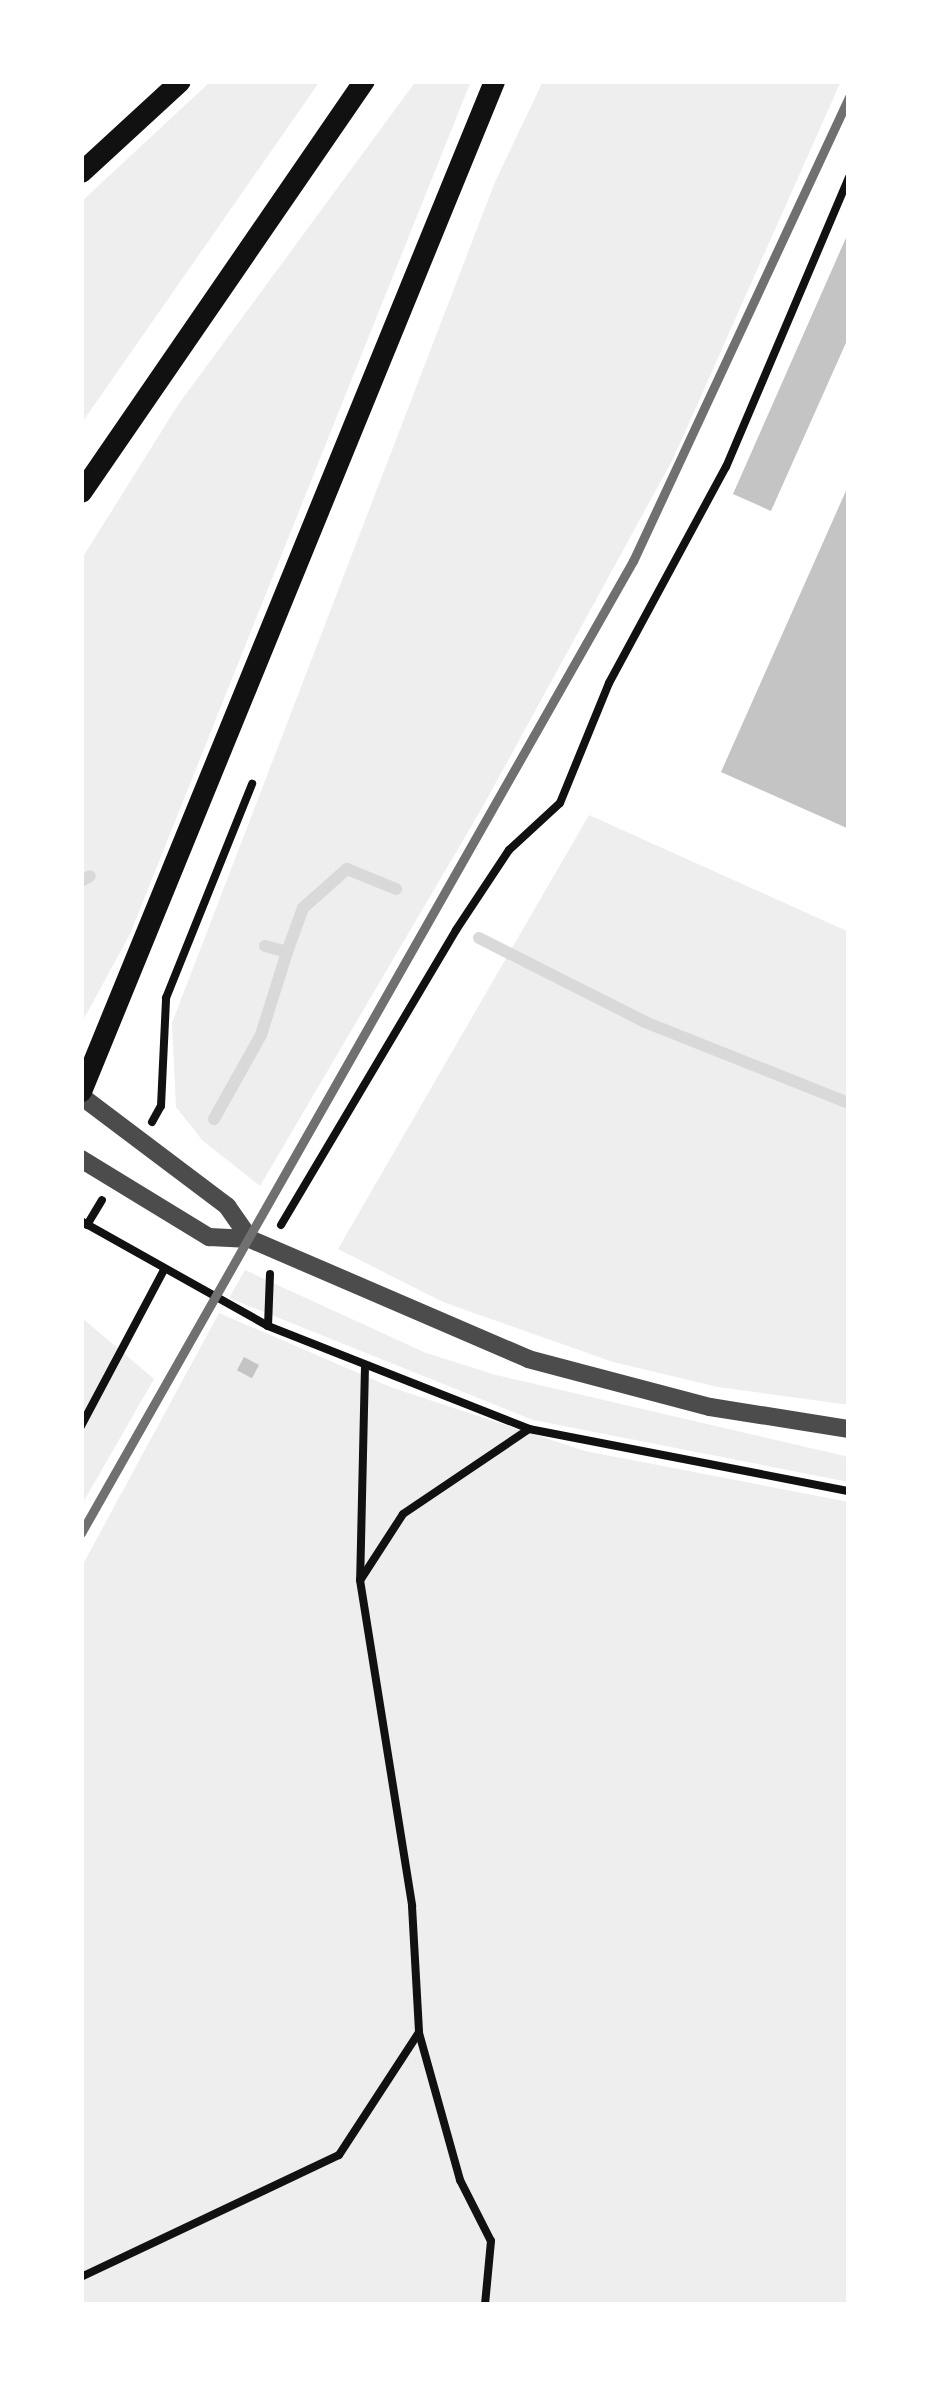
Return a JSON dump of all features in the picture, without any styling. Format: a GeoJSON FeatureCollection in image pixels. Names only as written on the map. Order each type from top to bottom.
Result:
{"type":"FeatureCollection","features":[{"type":"Feature","properties":{"kind":"main road"},"geometry":{"type":"LineString","coordinates":[[81,172],[180,81]]}},
{"type":"Feature","properties":{"kind":"main road"},"geometry":{"type":"LineString","coordinates":[[81,492],[364,81]]}},
{"type":"Feature","properties":{"kind":"main road"},"geometry":{"type":"LineString","coordinates":[[81,1094],[494,81]]}},
{"type":"Feature","properties":{"kind":"street"},"geometry":{"type":"LineString","coordinates":[[81,1094],[227,1206],[250,1239]]}},
{"type":"Feature","properties":{"kind":"street"},"geometry":{"type":"LineString","coordinates":[[81,1159],[209,1237],[250,1239],[528,1359],[710,1407],[849,1429]]}},
{"type":"Feature","properties":{"kind":"path"},"geometry":{"type":"LineString","coordinates":[[268,1326],[270,1249],[466,914],[509,850],[560,803],[610,683],[726,467],[849,177]]}},
{"type":"Feature","properties":{"kind":"path"},"geometry":{"type":"LineString","coordinates":[[161,1106],[159,1030],[166,998],[252,784]]}},
{"type":"Feature","properties":{"kind":"path"},"geometry":{"type":"LineString","coordinates":[[81,1221],[268,1326],[529,1429],[849,1491]]}},
{"type":"Feature","properties":{"kind":"path"},"geometry":{"type":"LineString","coordinates":[[81,1426],[164,1270]]}},
{"type":"Feature","properties":{"kind":"path"},"geometry":{"type":"LineString","coordinates":[[365,1366],[360,1580],[412,1906],[419,2033],[460,2180],[491,2240],[485,2305]]}},
{"type":"Feature","properties":{"kind":"path"},"geometry":{"type":"LineString","coordinates":[[360,1580],[403,1514],[529,1429]]}},
{"type":"Feature","properties":{"kind":"path"},"geometry":{"type":"LineString","coordinates":[[81,2277],[339,2155],[419,2033]]}},
{"type":"Feature","properties":{"kind":"shaded area"},"geometry":{"type":"Polygon","coordinates":[[[211,81],[320,81],[81,424],[81,202],[211,81]]]}},
{"type":"Feature","properties":{"kind":"shaded area"},"geometry":{"type":"Polygon","coordinates":[[[416,81],[471,81],[130,934],[81,1024],[81,560],[178,405],[416,81]]]}},
{"type":"Feature","properties":{"kind":"shaded area"},"geometry":{"type":"Polygon","coordinates":[[[543,81],[841,81],[673,459],[482,808],[260,1186],[202,1140],[176,1107],[172,1023],[495,182],[543,81]]]}},
{"type":"Feature","properties":{"kind":"shaded area"},"geometry":{"type":"Polygon","coordinates":[[[589,815],[849,932],[849,1405],[718,1387],[613,1362],[443,1302],[338,1249],[589,815]]]}},
{"type":"Feature","properties":{"kind":"shaded area"},"geometry":{"type":"Polygon","coordinates":[[[245,1270],[426,1353],[496,1375],[849,1457],[849,1482],[533,1420],[229,1298],[245,1270]]]}},
{"type":"Feature","properties":{"kind":"shaded area"},"geometry":{"type":"Polygon","coordinates":[[[219,1313],[393,1388],[585,1451],[849,1502],[849,2305],[81,2305],[81,1568],[219,1313]]]}},
{"type":"Feature","properties":{"kind":"shaded area"},"geometry":{"type":"Polygon","coordinates":[[[81,1317],[154,1379],[81,1506],[81,1317]]]}},
{"type":"Feature","properties":{"kind":"building"},"geometry":{"type":"Polygon","coordinates":[[[849,231],[849,336],[771,511],[733,494],[849,231]]]}},
{"type":"Feature","properties":{"kind":"building"},"geometry":{"type":"Polygon","coordinates":[[[849,484],[849,829],[721,772],[849,484]]]}},
{"type":"Feature","properties":{"kind":"building"},"geometry":{"type":"Polygon","coordinates":[[[244,1357],[259,1365],[252,1378],[237,1370],[244,1357]]]}},
{"type":"Feature","properties":{"kind":"waterway"},"geometry":{"type":"LineString","coordinates":[[265,946],[287,952],[303,908],[347,869],[396,889]]}},
{"type":"Feature","properties":{"kind":"waterway"},"geometry":{"type":"LineString","coordinates":[[81,881],[90,876]]}},
{"type":"Feature","properties":{"kind":"waterway"},"geometry":{"type":"LineString","coordinates":[[479,938],[645,1022],[849,1103]]}},
{"type":"Feature","properties":{"kind":"waterway"},"geometry":{"type":"LineString","coordinates":[[214,1119],[261,1035],[287,952]]}},
{"type":"Feature","properties":{"kind":"railway"},"geometry":{"type":"LineString","coordinates":[[81,1533],[633,561],[849,97]]}}]}
